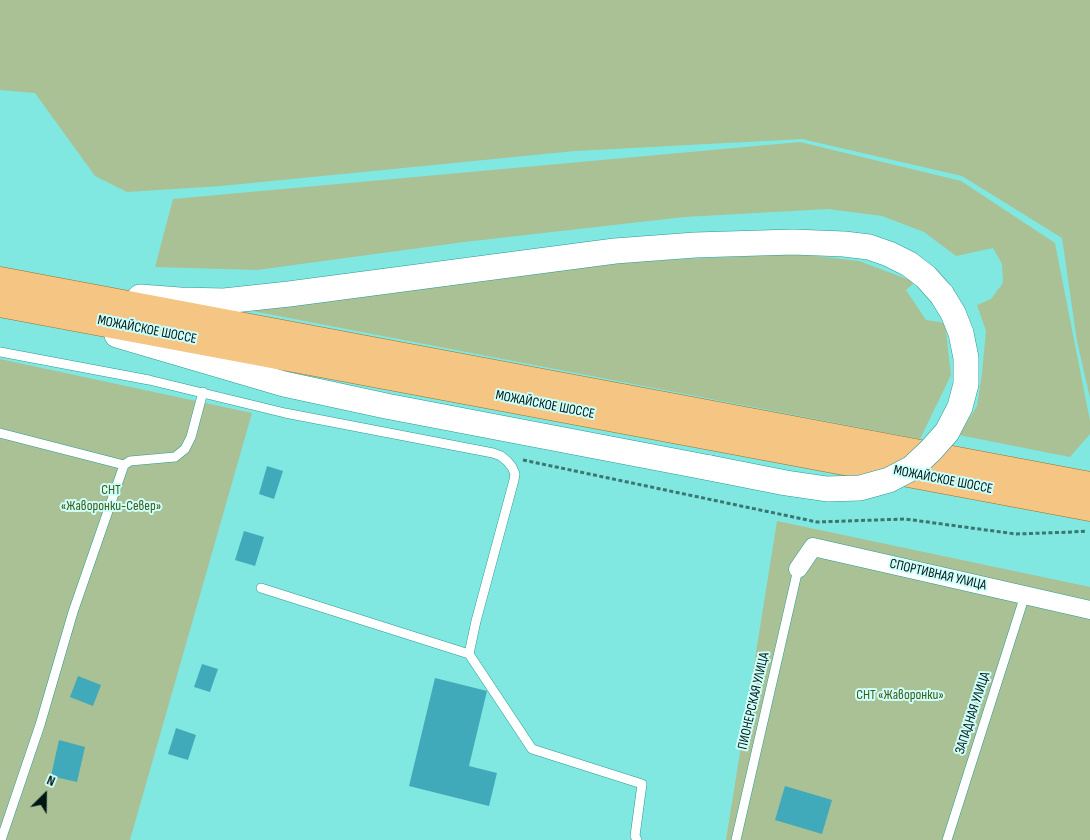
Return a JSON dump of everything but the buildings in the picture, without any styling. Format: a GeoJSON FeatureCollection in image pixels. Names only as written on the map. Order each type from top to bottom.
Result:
{"type":"FeatureCollection","features":[{"type":"Feature","properties":{"kind":"main road"},"geometry":{"type":"LineString","coordinates":[[793,242],[844,244],[869,247],[909,264],[926,277],[942,295],[953,313],[961,333],[966,358],[966,384],[960,407],[947,432],[912,468],[889,480],[860,488],[827,489],[786,483],[386,406],[284,384],[20,299],[224,301],[615,252],[695,245],[793,242]]}},
{"type":"Feature","properties":{"kind":"main road","name":"МОЖАЙСКОЕ ШОССЕ"},"geometry":{"type":"LineString","coordinates":[[0,282],[20,299],[1090,508]]}},
{"type":"Feature","properties":{"kind":"main road","name":"МОЖАЙСКОЕ ШОССЕ"},"geometry":{"type":"LineString","coordinates":[[20,299],[1090,486]]}},
{"type":"Feature","properties":{"kind":"street","name":"СПОРТИВНАЯ УЛИЦА"},"geometry":{"type":"LineString","coordinates":[[798,569],[813,547],[1090,610]]}},
{"type":"Feature","properties":{"kind":"lane"},"geometry":{"type":"LineString","coordinates":[[0,352],[149,380],[285,413],[501,456],[508,461],[515,474],[469,654]]}},
{"type":"Feature","properties":{"kind":"lane"},"geometry":{"type":"LineString","coordinates":[[1,840],[40,725],[73,612],[124,465],[130,461],[175,458],[185,449],[191,436],[203,392]]}},
{"type":"Feature","properties":{"kind":"lane"},"geometry":{"type":"LineString","coordinates":[[0,433],[124,465]]}},
{"type":"Feature","properties":{"kind":"lane","name":"ПИОНЕРСКАЯ УЛИЦА"},"geometry":{"type":"LineString","coordinates":[[736,840],[798,569]]}},
{"type":"Feature","properties":{"kind":"lane"},"geometry":{"type":"LineString","coordinates":[[261,588],[469,654],[532,749],[642,784],[635,836],[637,840]]}},
{"type":"Feature","properties":{"kind":"lane","name":"ЗАПАДНАЯ УЛИЦА"},"geometry":{"type":"LineString","coordinates":[[947,840],[1026,595]]}},
{"type":"Feature","properties":{"kind":"green space"},"geometry":{"type":"Polygon","coordinates":[[[0,0],[1090,0],[1090,398],[1077,341],[1062,238],[962,176],[802,139],[575,151],[221,186],[127,192],[95,176],[35,93],[0,90],[0,0]]]}},
{"type":"Feature","properties":{"kind":"green space"},"geometry":{"type":"Polygon","coordinates":[[[800,142],[961,181],[1055,243],[1090,421],[1090,434],[1070,457],[959,435],[977,406],[982,373],[986,331],[977,305],[991,299],[1003,283],[1002,264],[993,248],[956,256],[924,232],[882,216],[828,209],[684,217],[464,242],[257,270],[155,267],[173,199],[800,142]]]}},
{"type":"Feature","properties":{"kind":"green space"},"geometry":{"type":"Polygon","coordinates":[[[799,254],[859,261],[915,282],[906,290],[926,320],[945,323],[951,375],[920,439],[242,309],[637,261],[799,254]]]}},
{"type":"Feature","properties":{"kind":"green space","name":"СНТ «Жаворонки-Север»"},"geometry":{"type":"Polygon","coordinates":[[[0,359],[252,413],[130,840],[0,840],[0,359]]]}},
{"type":"Feature","properties":{"kind":"green space","name":"СНТ «Жаворонки»"},"geometry":{"type":"Polygon","coordinates":[[[777,521],[1090,587],[1090,840],[726,840],[777,521]]]}}]}
